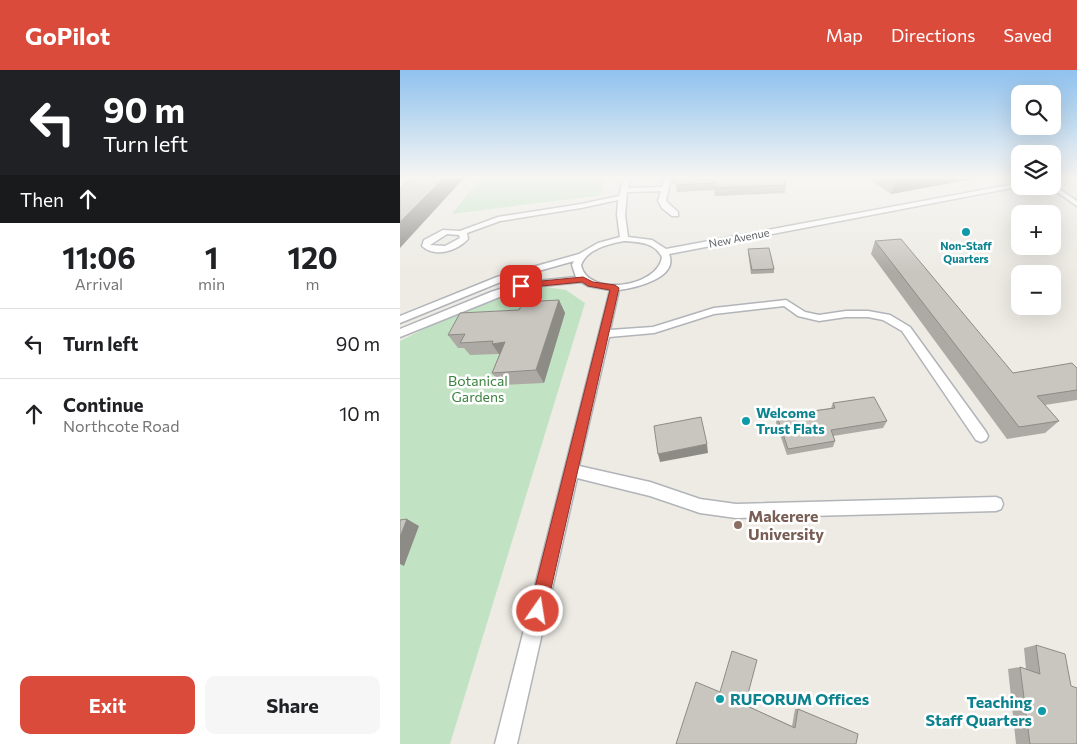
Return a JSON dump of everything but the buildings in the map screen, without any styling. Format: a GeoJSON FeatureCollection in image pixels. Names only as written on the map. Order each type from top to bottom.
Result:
{"type":"FeatureCollection","features":[{"type":"Feature","properties":{"kind":"lane"},"geometry":{"type":"LineString","coordinates":[[460,233],[498,219],[569,208]]}},
{"type":"Feature","properties":{"kind":"lane"},"geometry":{"type":"LineString","coordinates":[[621,208],[620,218],[624,239]]}},
{"type":"Feature","properties":{"kind":"lane"},"geometry":{"type":"LineString","coordinates":[[668,208],[675,214]]}},
{"type":"Feature","properties":{"kind":"lane","name":"New Avenue"},"geometry":{"type":"LineString","coordinates":[[664,252],[892,208]]}},
{"type":"Feature","properties":{"kind":"lane"},"geometry":{"type":"LineString","coordinates":[[400,320],[500,279],[582,256],[605,243],[624,239],[653,243],[664,252],[666,257],[664,268],[653,278],[636,285],[615,288],[591,284],[583,279],[578,274],[577,267],[582,256]]}},
{"type":"Feature","properties":{"kind":"lane"},"geometry":{"type":"LineString","coordinates":[[400,333],[486,297],[521,286],[583,279]]}},
{"type":"Feature","properties":{"kind":"lane"},"geometry":{"type":"LineString","coordinates":[[506,744],[615,288]]}},
{"type":"Feature","properties":{"kind":"lane"},"geometry":{"type":"LineString","coordinates":[[605,334],[637,333],[654,330],[714,311],[786,303],[802,314],[819,318],[846,314],[868,314],[886,317],[906,329],[981,436]]}},
{"type":"Feature","properties":{"kind":"lane"},"geometry":{"type":"LineString","coordinates":[[572,471],[650,488],[700,506],[736,511],[996,504]]}},
{"type":"Feature","properties":{"kind":"green space"},"geometry":{"type":"Polygon","coordinates":[[[456,208],[495,208],[452,214],[456,208]]]}},
{"type":"Feature","properties":{"kind":"green space","name":"Botanical Gardens"},"geometry":{"type":"Polygon","coordinates":[[[546,287],[566,290],[585,303],[450,744],[400,744],[400,341],[471,305],[517,289],[546,287]]]}},
{"type":"Feature","properties":{"kind":"place","name":"Non-Staff Quarters"},"geometry":{"type":"Point","coordinates":[966,232]}},
{"type":"Feature","properties":{"kind":"place","name":"Welcome Trust Flats"},"geometry":{"type":"Point","coordinates":[746,421]}},
{"type":"Feature","properties":{"kind":"place","name":"Makerere University"},"geometry":{"type":"Point","coordinates":[738,525]}},
{"type":"Feature","properties":{"kind":"place","name":"RUFORUM Offices"},"geometry":{"type":"Point","coordinates":[720,699]}},
{"type":"Feature","properties":{"kind":"place","name":"Teaching Staff Quarters"},"geometry":{"type":"Point","coordinates":[1042,711]}},
{"type":"Feature","properties":{"kind":"route"},"geometry":{"type":"LineString","coordinates":[[521,286],[583,279],[591,284],[615,288],[538,611]]}}]}
